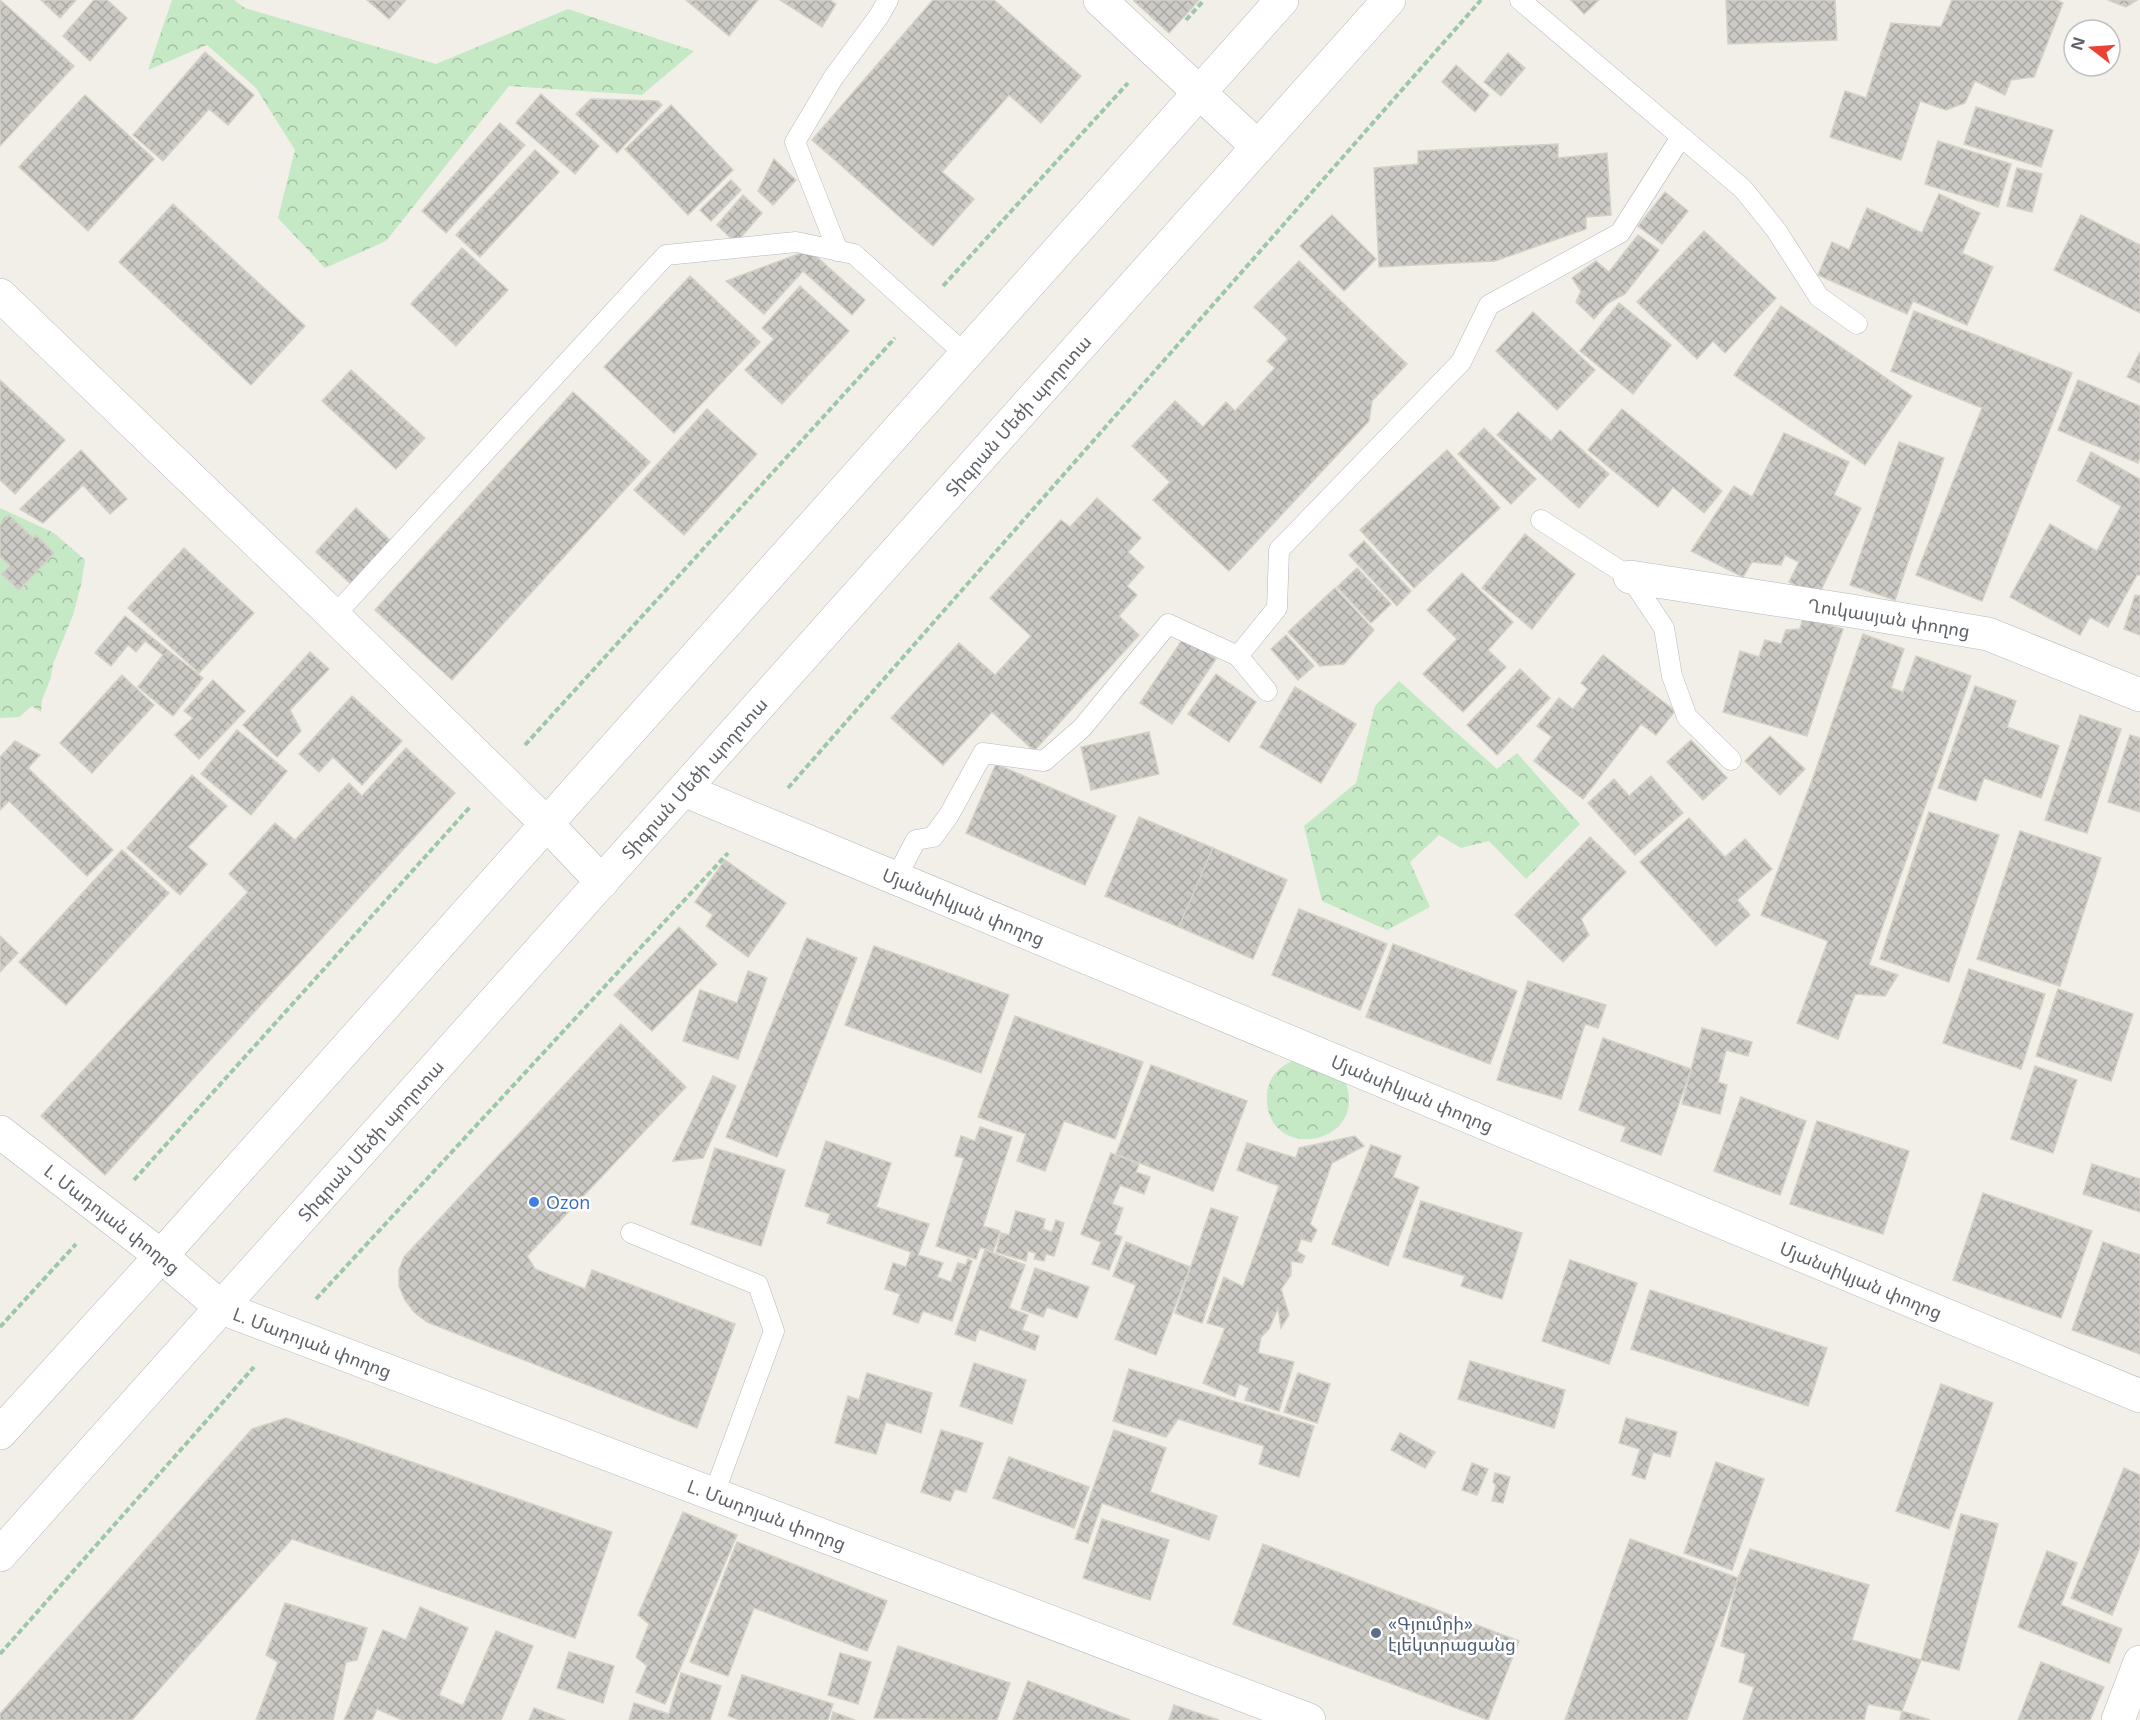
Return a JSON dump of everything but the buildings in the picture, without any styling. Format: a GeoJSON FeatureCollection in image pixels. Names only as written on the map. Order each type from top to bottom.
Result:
{"type":"FeatureCollection","features":[{"type":"Feature","properties":{"kind":"street"},"geometry":{"type":"LineString","coordinates":[[1101,0],[1258,147]]}},
{"type":"Feature","properties":{"kind":"street"},"geometry":{"type":"LineString","coordinates":[[0,1433],[161,1256],[1282,0]]}},
{"type":"Feature","properties":{"kind":"street","name":"Տիգրան Մեծի պողոտա"},"geometry":{"type":"LineString","coordinates":[[0,1555],[1389,0]]}},
{"type":"Feature","properties":{"kind":"street"},"geometry":{"type":"LineString","coordinates":[[0,295],[334,616],[546,823],[602,882]]}},
{"type":"Feature","properties":{"kind":"street","name":"Ղուկասյան փողոց"},"geometry":{"type":"LineString","coordinates":[[1630,577],[1852,610],[1988,634],[2140,695]]}},
{"type":"Feature","properties":{"kind":"street","name":"Մյանսիկյան փողոց"},"geometry":{"type":"LineString","coordinates":[[684,790],[2140,1396]]}},
{"type":"Feature","properties":{"kind":"street","name":"Լ. Մադոյան փողոց"},"geometry":{"type":"LineString","coordinates":[[0,1132],[161,1256],[222,1308]]}},
{"type":"Feature","properties":{"kind":"street","name":"L. Մադոյան փողոց"},"geometry":{"type":"LineString","coordinates":[[222,1308],[1309,1720]]}},
{"type":"Feature","properties":{"kind":"street"},"geometry":{"type":"LineString","coordinates":[[2118,1720],[2140,1662]]}},
{"type":"Feature","properties":{"kind":"lane"},"geometry":{"type":"LineString","coordinates":[[838,250],[795,142],[833,78],[879,16],[888,0]]}},
{"type":"Feature","properties":{"kind":"lane"},"geometry":{"type":"LineString","coordinates":[[1520,0],[1743,189],[1776,230],[1819,297],[1857,324]]}},
{"type":"Feature","properties":{"kind":"lane"},"geometry":{"type":"LineString","coordinates":[[1238,656],[1277,608],[1279,550],[1461,362],[1489,304],[1620,233],[1682,137]]}},
{"type":"Feature","properties":{"kind":"lane"},"geometry":{"type":"LineString","coordinates":[[334,616],[666,255],[796,242],[854,254],[965,354]]}},
{"type":"Feature","properties":{"kind":"lane"},"geometry":{"type":"LineString","coordinates":[[1541,520],[1630,577],[1665,628],[1672,676],[1687,717],[1731,760]]}},
{"type":"Feature","properties":{"kind":"lane"},"geometry":{"type":"LineString","coordinates":[[896,878],[916,840],[933,837],[949,815],[983,753],[1044,761],[1082,728],[1168,624],[1238,656],[1267,691]]}},
{"type":"Feature","properties":{"kind":"lane"},"geometry":{"type":"LineString","coordinates":[[631,1233],[758,1285],[774,1331],[714,1494]]}},
{"type":"Feature","properties":{"kind":"path"},"geometry":{"type":"LineString","coordinates":[[0,1327],[1156,52]]}},
{"type":"Feature","properties":{"kind":"green space"},"geometry":{"type":"Polygon","coordinates":[[[172,0],[234,0],[245,8],[436,64],[568,9],[694,51],[642,95],[509,86],[386,241],[325,268],[278,218],[295,150],[256,88],[207,45],[148,70],[172,0]]]}},
{"type":"Feature","properties":{"kind":"green space"},"geometry":{"type":"Polygon","coordinates":[[[0,508],[54,533],[85,560],[73,615],[53,664],[51,677],[42,700],[41,712],[32,706],[19,717],[0,718],[0,508]]]}},
{"type":"Feature","properties":{"kind":"green space"},"geometry":{"type":"Polygon","coordinates":[[[1399,681],[1497,769],[1517,753],[1580,824],[1526,879],[1489,841],[1461,848],[1439,835],[1410,862],[1430,907],[1387,930],[1322,901],[1304,826],[1356,783],[1375,706],[1399,681]]]}},
{"type":"Feature","properties":{"kind":"green space"},"geometry":{"type":"Polygon","coordinates":[[[1294,1060],[1342,1074],[1349,1098],[1345,1118],[1333,1131],[1316,1138],[1298,1139],[1282,1132],[1271,1117],[1267,1095],[1272,1078],[1279,1069],[1294,1060]]]}},
{"type":"Feature","properties":{"kind":"place","name":"Ozon"},"geometry":{"type":"Point","coordinates":[534,1202]}},
{"type":"Feature","properties":{"kind":"place","name":"«Գյումրի» էլեկտրացանց"},"geometry":{"type":"Point","coordinates":[1376,1633]}}]}
